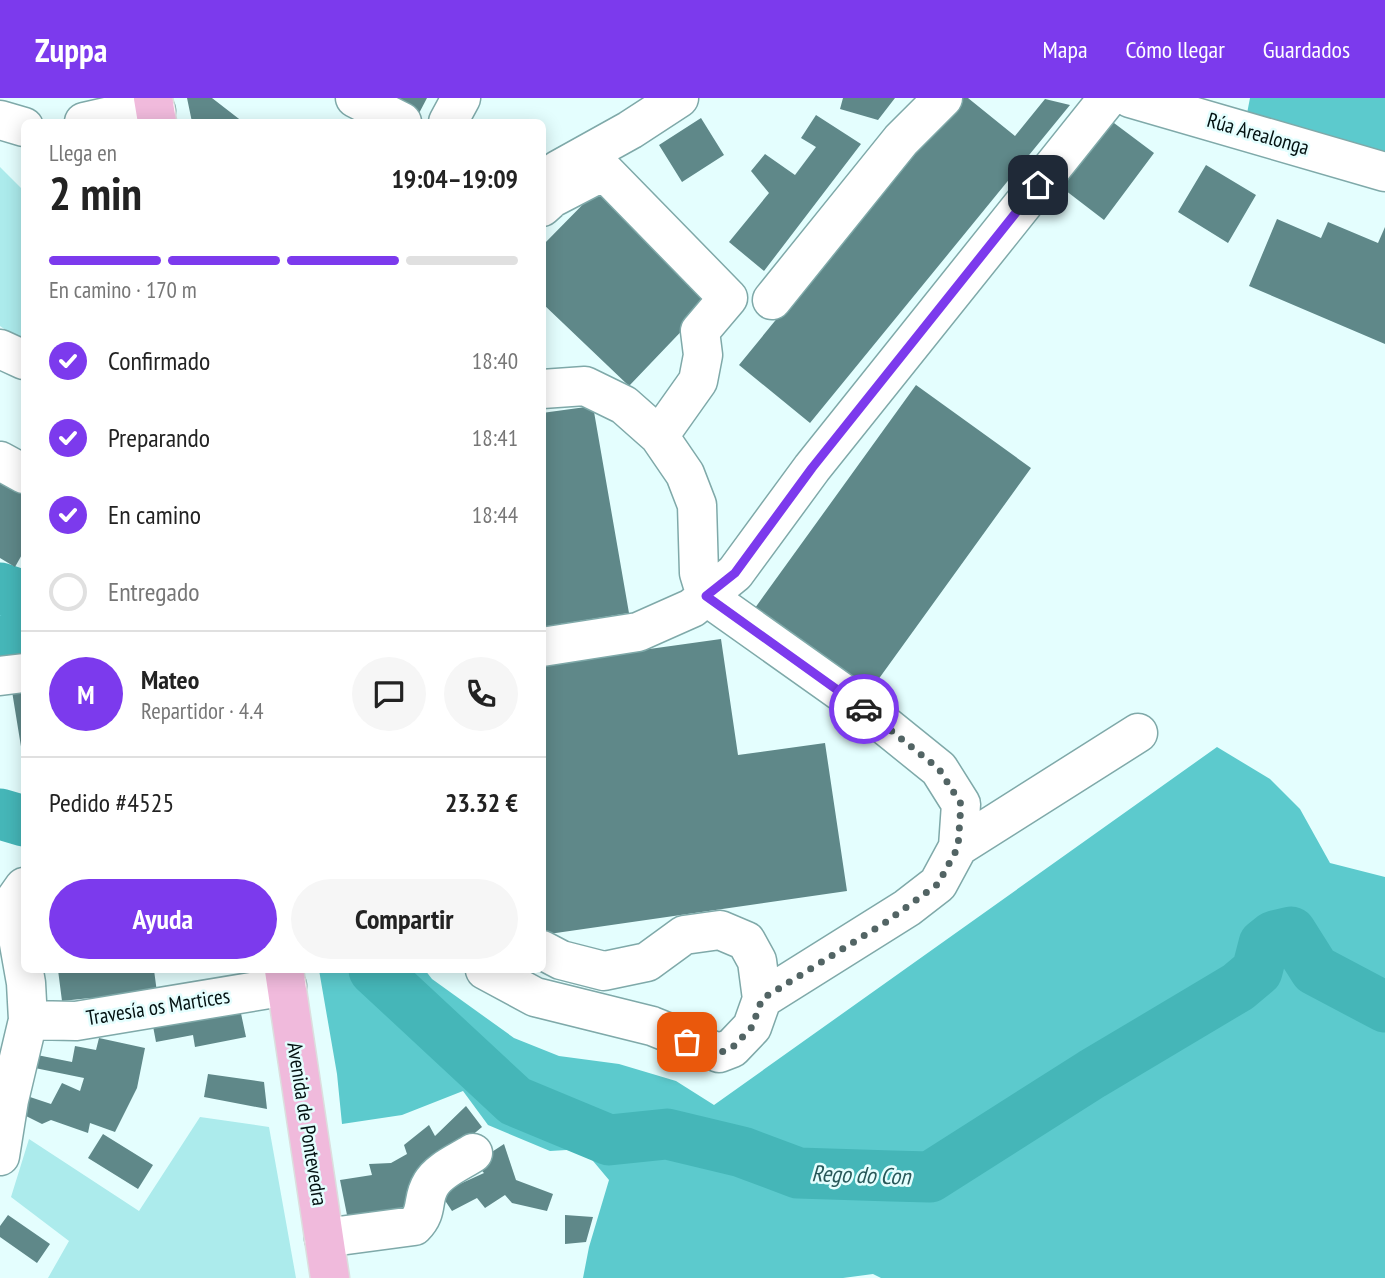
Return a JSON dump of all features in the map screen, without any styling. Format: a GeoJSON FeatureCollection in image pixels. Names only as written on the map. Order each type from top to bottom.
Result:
{"type":"FeatureCollection","features":[{"type":"Feature","properties":{"kind":"main road","name":"Avenida de Pontevedra"},"geometry":{"type":"LineString","coordinates":[[286,978],[330,1278]]}},
{"type":"Feature","properties":{"kind":"street"},"geometry":{"type":"LineString","coordinates":[[355,98],[396,119]]}},
{"type":"Feature","properties":{"kind":"street"},"geometry":{"type":"LineString","coordinates":[[450,119],[461,98]]}},
{"type":"Feature","properties":{"kind":"street"},"geometry":{"type":"LineString","coordinates":[[546,175],[619,136],[672,105],[679,98]]}},
{"type":"Feature","properties":{"kind":"street"},"geometry":{"type":"LineString","coordinates":[[772,300],[901,139],[943,98]]}},
{"type":"Feature","properties":{"kind":"street"},"geometry":{"type":"LineString","coordinates":[[546,646],[638,632],[692,608],[735,573],[812,468],[1108,98]]}},
{"type":"Feature","properties":{"kind":"street","name":"Rúa Arealonga"},"geometry":{"type":"LineString","coordinates":[[1130,98],[1385,172]]}},
{"type":"Feature","properties":{"kind":"street"},"geometry":{"type":"LineString","coordinates":[[97,119],[156,111]]}},
{"type":"Feature","properties":{"kind":"street"},"geometry":{"type":"LineString","coordinates":[[0,120],[21,126]]}},
{"type":"Feature","properties":{"kind":"street"},"geometry":{"type":"LineString","coordinates":[[546,203],[604,171],[728,298],[700,331],[703,355],[698,381],[659,436]]}},
{"type":"Feature","properties":{"kind":"street"},"geometry":{"type":"LineString","coordinates":[[0,349],[21,358]]}},
{"type":"Feature","properties":{"kind":"street"},"geometry":{"type":"LineString","coordinates":[[546,386],[586,386],[624,405],[659,436],[685,474],[697,505],[699,573],[706,596],[861,706],[939,769],[961,804],[958,847],[938,884],[907,908],[762,999]]}},
{"type":"Feature","properties":{"kind":"street"},"geometry":{"type":"LineString","coordinates":[[0,461],[21,472]]}},
{"type":"Feature","properties":{"kind":"street"},"geometry":{"type":"LineString","coordinates":[[0,676],[21,673]]}},
{"type":"Feature","properties":{"kind":"street"},"geometry":{"type":"LineString","coordinates":[[958,847],[1138,733]]}},
{"type":"Feature","properties":{"kind":"street"},"geometry":{"type":"LineString","coordinates":[[21,891],[12,904],[21,955]]}},
{"type":"Feature","properties":{"kind":"street"},"geometry":{"type":"LineString","coordinates":[[490,973],[535,998],[652,1026],[719,1053],[732,1048],[752,1027],[762,999],[757,961],[746,941],[720,930],[684,935],[647,962],[604,971],[561,960],[546,952]]}},
{"type":"Feature","properties":{"kind":"street"},"geometry":{"type":"LineString","coordinates":[[0,1156],[9,1100],[28,1020],[24,973]]}},
{"type":"Feature","properties":{"kind":"street","name":"Travesía os Martices"},"geometry":{"type":"LineString","coordinates":[[28,1020],[76,1021],[286,978]]}},
{"type":"Feature","properties":{"kind":"street"},"geometry":{"type":"LineString","coordinates":[[324,1238],[414,1226],[423,1217],[430,1185],[439,1174],[473,1153]]}},
{"type":"Feature","properties":{"kind":"shaded area"},"geometry":{"type":"Polygon","coordinates":[[[1250,98],[1385,98],[1385,172],[1244,129],[1250,98]]]}},
{"type":"Feature","properties":{"kind":"shaded area"},"geometry":{"type":"Polygon","coordinates":[[[0,167],[21,188],[21,341],[0,326],[0,167]]]}},
{"type":"Feature","properties":{"kind":"shaded area"},"geometry":{"type":"Polygon","coordinates":[[[0,588],[21,595],[21,633],[0,642],[0,588]]]}},
{"type":"Feature","properties":{"kind":"shaded area"},"geometry":{"type":"Polygon","coordinates":[[[1217,747],[1270,779],[1300,809],[1330,863],[1385,877],[1385,1278],[881,1278],[873,1274],[843,1278],[583,1278],[589,1247],[609,1180],[583,1149],[550,1151],[488,1125],[463,1091],[402,1115],[342,1124],[337,1074],[320,973],[427,973],[514,1038],[559,1056],[619,1064],[676,1081],[714,1105],[1217,747]]]}},
{"type":"Feature","properties":{"kind":"shaded area"},"geometry":{"type":"Polygon","coordinates":[[[200,1117],[269,1127],[296,1278],[48,1278],[69,1241],[11,1197],[29,1139],[139,1211],[200,1117]]]}},
{"type":"Feature","properties":{"kind":"building"},"geometry":{"type":"Polygon","coordinates":[[[187,98],[212,98],[239,119],[191,119],[187,98]]]}},
{"type":"Feature","properties":{"kind":"building"},"geometry":{"type":"Polygon","coordinates":[[[377,98],[427,98],[416,119],[377,98]]]}},
{"type":"Feature","properties":{"kind":"building"},"geometry":{"type":"Polygon","coordinates":[[[843,98],[895,98],[878,120],[840,109],[843,98]]]}},
{"type":"Feature","properties":{"kind":"building"},"geometry":{"type":"Polygon","coordinates":[[[957,98],[968,98],[1015,136],[1045,99],[1070,105],[810,423],[739,365],[957,98]]]}},
{"type":"Feature","properties":{"kind":"building"},"geometry":{"type":"Polygon","coordinates":[[[816,115],[861,144],[764,271],[729,242],[769,193],[751,171],[765,154],[795,175],[816,147],[801,138],[816,115]]]}},
{"type":"Feature","properties":{"kind":"building"},"geometry":{"type":"Polygon","coordinates":[[[701,118],[724,155],[682,182],[659,145],[701,118]]]}},
{"type":"Feature","properties":{"kind":"building"},"geometry":{"type":"Polygon","coordinates":[[[1110,120],[1154,153],[1104,220],[1061,187],[1110,120]]]}},
{"type":"Feature","properties":{"kind":"building"},"geometry":{"type":"Polygon","coordinates":[[[1206,165],[1256,195],[1228,243],[1178,212],[1206,165]]]}},
{"type":"Feature","properties":{"kind":"building"},"geometry":{"type":"Polygon","coordinates":[[[600,187],[715,296],[629,386],[546,307],[546,242],[600,187]]]}},
{"type":"Feature","properties":{"kind":"building"},"geometry":{"type":"Polygon","coordinates":[[[1277,219],[1321,238],[1328,222],[1378,243],[1385,227],[1385,344],[1249,286],[1277,219]]]}},
{"type":"Feature","properties":{"kind":"building"},"geometry":{"type":"Polygon","coordinates":[[[916,385],[1031,468],[870,691],[755,608],[916,385]]]}},
{"type":"Feature","properties":{"kind":"building"},"geometry":{"type":"Polygon","coordinates":[[[593,406],[629,613],[546,626],[546,412],[593,406]]]}},
{"type":"Feature","properties":{"kind":"building"},"geometry":{"type":"Polygon","coordinates":[[[0,469],[21,480],[21,556],[15,567],[0,558],[0,469]]]}},
{"type":"Feature","properties":{"kind":"building"},"geometry":{"type":"Polygon","coordinates":[[[721,639],[738,755],[825,743],[847,891],[546,934],[546,663],[721,639]]]}},
{"type":"Feature","properties":{"kind":"building"},"geometry":{"type":"Polygon","coordinates":[[[21,683],[21,747],[11,685],[21,683]]]}},
{"type":"Feature","properties":{"kind":"building"},"geometry":{"type":"Polygon","coordinates":[[[58,973],[154,973],[158,1000],[89,1007],[90,998],[62,1001],[58,973]]]}},
{"type":"Feature","properties":{"kind":"building"},"geometry":{"type":"Polygon","coordinates":[[[239,1004],[246,1037],[195,1047],[193,1035],[156,1042],[152,1021],[239,1004]]]}},
{"type":"Feature","properties":{"kind":"building"},"geometry":{"type":"Polygon","coordinates":[[[99,1038],[145,1048],[137,1088],[115,1132],[90,1123],[88,1133],[51,1120],[42,1124],[20,1113],[27,1096],[51,1104],[62,1083],[80,1091],[84,1078],[25,1066],[27,1053],[72,1062],[75,1046],[96,1050],[99,1038]]]}},
{"type":"Feature","properties":{"kind":"building"},"geometry":{"type":"Polygon","coordinates":[[[208,1074],[264,1082],[267,1109],[204,1097],[208,1074]]]}},
{"type":"Feature","properties":{"kind":"building"},"geometry":{"type":"Polygon","coordinates":[[[466,1106],[482,1127],[411,1186],[413,1216],[349,1225],[340,1180],[372,1175],[369,1164],[391,1163],[407,1154],[404,1145],[429,1125],[435,1136],[466,1106]]]}},
{"type":"Feature","properties":{"kind":"building"},"geometry":{"type":"Polygon","coordinates":[[[103,1134],[153,1165],[138,1189],[88,1158],[103,1134]]]}},
{"type":"Feature","properties":{"kind":"building"},"geometry":{"type":"Polygon","coordinates":[[[504,1144],[516,1180],[553,1194],[547,1211],[512,1203],[505,1195],[485,1208],[477,1198],[452,1211],[440,1193],[484,1173],[475,1163],[504,1144]]]}},
{"type":"Feature","properties":{"kind":"building"},"geometry":{"type":"Polygon","coordinates":[[[8,1215],[50,1244],[37,1263],[0,1237],[0,1226],[8,1215]]]}},
{"type":"Feature","properties":{"kind":"building"},"geometry":{"type":"Polygon","coordinates":[[[565,1215],[593,1217],[586,1242],[565,1244],[565,1215]]]}},
{"type":"Feature","properties":{"kind":"waterway","name":"Rego do Con"},"geometry":{"type":"LineString","coordinates":[[0,588],[21,595]]}},
{"type":"Feature","properties":{"kind":"waterway","name":"Rego do Con"},"geometry":{"type":"LineString","coordinates":[[0,643],[21,636]]}},
{"type":"Feature","properties":{"kind":"waterway","name":"Rego do Con"},"geometry":{"type":"LineString","coordinates":[[0,814],[21,820]]}},
{"type":"Feature","properties":{"kind":"waterway","name":"Rego do Con"},"geometry":{"type":"LineString","coordinates":[[377,973],[515,1101],[609,1140],[667,1134],[742,1152],[798,1173],[930,1177],[1092,1074],[1238,987],[1257,971],[1264,944],[1274,936],[1291,932],[1315,970],[1385,1007]]}},
{"type":"Feature","properties":{"kind":"way so far"},"geometry":{"type":"LineString","coordinates":[[687,1042],[719,1053],[732,1048],[752,1027],[762,999],[907,908],[938,884],[958,847],[961,804],[939,769],[864,709]]}},
{"type":"Feature","properties":{"kind":"route"},"geometry":{"type":"LineString","coordinates":[[864,709],[706,596],[735,573],[812,468],[1038,185]]}}]}
